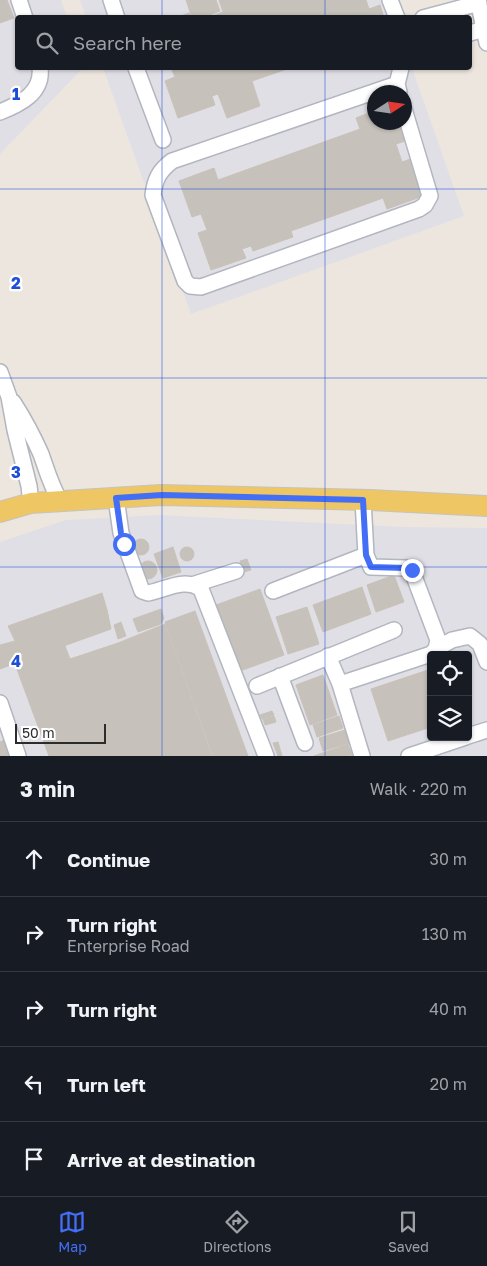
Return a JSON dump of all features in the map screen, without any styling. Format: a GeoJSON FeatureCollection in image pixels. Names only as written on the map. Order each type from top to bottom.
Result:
{"type":"FeatureCollection","features":[{"type":"Feature","properties":{"kind":"main road"},"geometry":{"type":"LineString","coordinates":[[0,512],[31,503],[162,495],[363,500],[487,506]]}},
{"type":"Feature","properties":{"kind":"street"},"geometry":{"type":"LineString","coordinates":[[19,0],[24,15]]}},
{"type":"Feature","properties":{"kind":"street"},"geometry":{"type":"LineString","coordinates":[[111,0],[116,15]]}},
{"type":"Feature","properties":{"kind":"street"},"geometry":{"type":"LineString","coordinates":[[390,0],[396,15]]}},
{"type":"Feature","properties":{"kind":"street"},"geometry":{"type":"LineString","coordinates":[[434,15],[479,2],[480,35]]}},
{"type":"Feature","properties":{"kind":"street"},"geometry":{"type":"LineString","coordinates":[[0,112],[24,101],[35,91],[39,81],[40,70]]}},
{"type":"Feature","properties":{"kind":"street"},"geometry":{"type":"LineString","coordinates":[[137,70],[163,140]]}},
{"type":"Feature","properties":{"kind":"street"},"geometry":{"type":"LineString","coordinates":[[398,85],[401,70]]}},
{"type":"Feature","properties":{"kind":"street"},"geometry":{"type":"LineString","coordinates":[[367,98],[172,161],[161,169],[154,181],[153,195],[185,282],[190,286],[202,287],[419,209],[425,205],[430,196],[410,130]]}},
{"type":"Feature","properties":{"kind":"street"},"geometry":{"type":"LineString","coordinates":[[0,372],[10,397],[29,428],[52,486],[60,501]]}},
{"type":"Feature","properties":{"kind":"street"},"geometry":{"type":"LineString","coordinates":[[10,397],[15,430],[29,486],[31,503]]}},
{"type":"Feature","properties":{"kind":"street"},"geometry":{"type":"LineString","coordinates":[[116,498],[121,533],[142,591],[148,593],[187,583],[195,584],[236,570]]}},
{"type":"Feature","properties":{"kind":"street"},"geometry":{"type":"LineString","coordinates":[[363,500],[366,555],[371,567],[406,568],[412,570],[438,640],[436,649]]}},
{"type":"Feature","properties":{"kind":"street"},"geometry":{"type":"LineString","coordinates":[[273,591],[366,555]]}},
{"type":"Feature","properties":{"kind":"street"},"geometry":{"type":"LineString","coordinates":[[195,584],[201,589],[266,756]]}},
{"type":"Feature","properties":{"kind":"street"},"geometry":{"type":"LineString","coordinates":[[257,686],[394,630]]}},
{"type":"Feature","properties":{"kind":"street"},"geometry":{"type":"LineString","coordinates":[[340,684],[431,654],[436,649],[462,636],[470,636],[480,644],[487,662]]}},
{"type":"Feature","properties":{"kind":"street"},"geometry":{"type":"LineString","coordinates":[[328,656],[340,684],[362,756]]}},
{"type":"Feature","properties":{"kind":"street"},"geometry":{"type":"LineString","coordinates":[[280,676],[305,743]]}},
{"type":"Feature","properties":{"kind":"street"},"geometry":{"type":"LineString","coordinates":[[0,703],[18,756]]}},
{"type":"Feature","properties":{"kind":"street"},"geometry":{"type":"LineString","coordinates":[[472,735],[487,730]]}},
{"type":"Feature","properties":{"kind":"street"},"geometry":{"type":"LineString","coordinates":[[408,756],[455,741]]}},
{"type":"Feature","properties":{"kind":"shaded area"},"geometry":{"type":"Polygon","coordinates":[[[0,0],[61,0],[66,15],[15,15],[15,70],[81,70],[0,154],[0,0]]]}},
{"type":"Feature","properties":{"kind":"shaded area"},"geometry":{"type":"Polygon","coordinates":[[[80,0],[388,0],[393,15],[85,15],[80,0]]]}},
{"type":"Feature","properties":{"kind":"shaded area"},"geometry":{"type":"Polygon","coordinates":[[[104,70],[413,70],[464,216],[191,314],[104,70]]]}},
{"type":"Feature","properties":{"kind":"shaded area"},"geometry":{"type":"Polygon","coordinates":[[[159,515],[405,527],[487,528],[487,756],[0,756],[0,542],[66,520],[159,515]]]}},
{"type":"Feature","properties":{"kind":"building"},"geometry":{"type":"Polygon","coordinates":[[[0,0],[7,0],[14,18],[0,23],[0,0]]]}},
{"type":"Feature","properties":{"kind":"building"},"geometry":{"type":"Polygon","coordinates":[[[186,0],[216,0],[220,11],[210,15],[191,15],[186,0]]]}},
{"type":"Feature","properties":{"kind":"building"},"geometry":{"type":"Polygon","coordinates":[[[219,0],[366,0],[369,9],[380,5],[383,15],[215,15],[223,12],[219,0]]]}},
{"type":"Feature","properties":{"kind":"building"},"geometry":{"type":"Polygon","coordinates":[[[172,70],[284,70],[252,81],[260,106],[227,118],[218,94],[212,96],[215,105],[178,118],[165,81],[175,77],[172,70]]]}},
{"type":"Feature","properties":{"kind":"building"},"geometry":{"type":"Polygon","coordinates":[[[367,114],[367,130],[402,130],[405,141],[396,144],[402,162],[413,158],[426,195],[387,209],[383,198],[291,231],[293,237],[253,251],[251,246],[242,249],[246,258],[211,270],[198,233],[207,230],[201,214],[192,217],[179,181],[214,168],[218,180],[360,129],[356,118],[367,114]]]}},
{"type":"Feature","properties":{"kind":"building"},"geometry":{"type":"Polygon","coordinates":[[[138,539],[144,539],[149,544],[147,553],[138,555],[133,550],[133,544],[138,539]]]}},
{"type":"Feature","properties":{"kind":"building"},"geometry":{"type":"Polygon","coordinates":[[[173,547],[181,572],[163,578],[154,554],[173,547]]]}},
{"type":"Feature","properties":{"kind":"building"},"geometry":{"type":"Polygon","coordinates":[[[187,547],[192,549],[194,554],[192,559],[187,561],[182,559],[180,554],[182,549],[187,547]]]}},
{"type":"Feature","properties":{"kind":"building"},"geometry":{"type":"Polygon","coordinates":[[[247,559],[251,570],[243,572],[240,561],[247,559]]]}},
{"type":"Feature","properties":{"kind":"building"},"geometry":{"type":"Polygon","coordinates":[[[148,561],[154,564],[157,570],[154,576],[148,579],[142,576],[139,570],[142,564],[148,561]]]}},
{"type":"Feature","properties":{"kind":"building"},"geometry":{"type":"Polygon","coordinates":[[[394,575],[404,602],[376,612],[367,585],[394,575]]]}},
{"type":"Feature","properties":{"kind":"building"},"geometry":{"type":"Polygon","coordinates":[[[362,587],[371,614],[323,632],[313,605],[362,587]]]}},
{"type":"Feature","properties":{"kind":"building"},"geometry":{"type":"Polygon","coordinates":[[[260,589],[284,655],[240,671],[216,605],[260,589]]]}},
{"type":"Feature","properties":{"kind":"building"},"geometry":{"type":"Polygon","coordinates":[[[102,593],[107,610],[15,641],[8,626],[102,593]]]}},
{"type":"Feature","properties":{"kind":"building"},"geometry":{"type":"Polygon","coordinates":[[[307,607],[319,644],[288,654],[276,617],[307,607]]]}},
{"type":"Feature","properties":{"kind":"building"},"geometry":{"type":"Polygon","coordinates":[[[161,609],[164,618],[161,624],[138,632],[133,619],[161,609]]]}},
{"type":"Feature","properties":{"kind":"building"},"geometry":{"type":"Polygon","coordinates":[[[107,610],[111,629],[22,661],[15,641],[107,610]]]}},
{"type":"Feature","properties":{"kind":"building"},"geometry":{"type":"Polygon","coordinates":[[[195,611],[248,756],[213,756],[165,622],[195,611]]]}},
{"type":"Feature","properties":{"kind":"building"},"geometry":{"type":"Polygon","coordinates":[[[121,622],[126,636],[118,639],[114,625],[121,622]]]}},
{"type":"Feature","properties":{"kind":"building"},"geometry":{"type":"Polygon","coordinates":[[[165,624],[212,756],[160,756],[118,643],[165,624]]]}},
{"type":"Feature","properties":{"kind":"building"},"geometry":{"type":"Polygon","coordinates":[[[15,641],[22,661],[0,669],[0,645],[15,641]]]}},
{"type":"Feature","properties":{"kind":"building"},"geometry":{"type":"Polygon","coordinates":[[[118,643],[160,756],[105,756],[70,659],[118,643]]]}},
{"type":"Feature","properties":{"kind":"building"},"geometry":{"type":"Polygon","coordinates":[[[65,646],[105,756],[49,756],[15,664],[65,646]]]}},
{"type":"Feature","properties":{"kind":"building"},"geometry":{"type":"Polygon","coordinates":[[[427,670],[427,728],[388,741],[371,689],[427,670]]]}},
{"type":"Feature","properties":{"kind":"building"},"geometry":{"type":"Polygon","coordinates":[[[323,675],[337,715],[310,725],[296,685],[323,675]]]}},
{"type":"Feature","properties":{"kind":"building"},"geometry":{"type":"Polygon","coordinates":[[[272,711],[274,715],[262,719],[260,715],[272,711]]]}},
{"type":"Feature","properties":{"kind":"building"},"geometry":{"type":"Polygon","coordinates":[[[274,716],[276,722],[265,725],[263,719],[274,716]]]}},
{"type":"Feature","properties":{"kind":"building"},"geometry":{"type":"Polygon","coordinates":[[[339,716],[343,728],[317,737],[313,725],[339,716]]]}},
{"type":"Feature","properties":{"kind":"building"},"geometry":{"type":"Polygon","coordinates":[[[345,730],[349,743],[323,751],[319,738],[345,730]]]}},
{"type":"Feature","properties":{"kind":"building"},"geometry":{"type":"Polygon","coordinates":[[[7,739],[13,756],[0,756],[0,742],[7,739]]]}},
{"type":"Feature","properties":{"kind":"building"},"geometry":{"type":"Polygon","coordinates":[[[278,742],[282,756],[278,756],[273,743],[278,742]]]}},
{"type":"Feature","properties":{"kind":"building"},"geometry":{"type":"Polygon","coordinates":[[[348,744],[352,755],[314,756],[348,744]]]}},
{"type":"Feature","properties":{"kind":"route"},"geometry":{"type":"LineString","coordinates":[[124,544],[116,498],[162,495],[363,500],[366,555],[371,567],[406,568],[412,570]]}}]}
